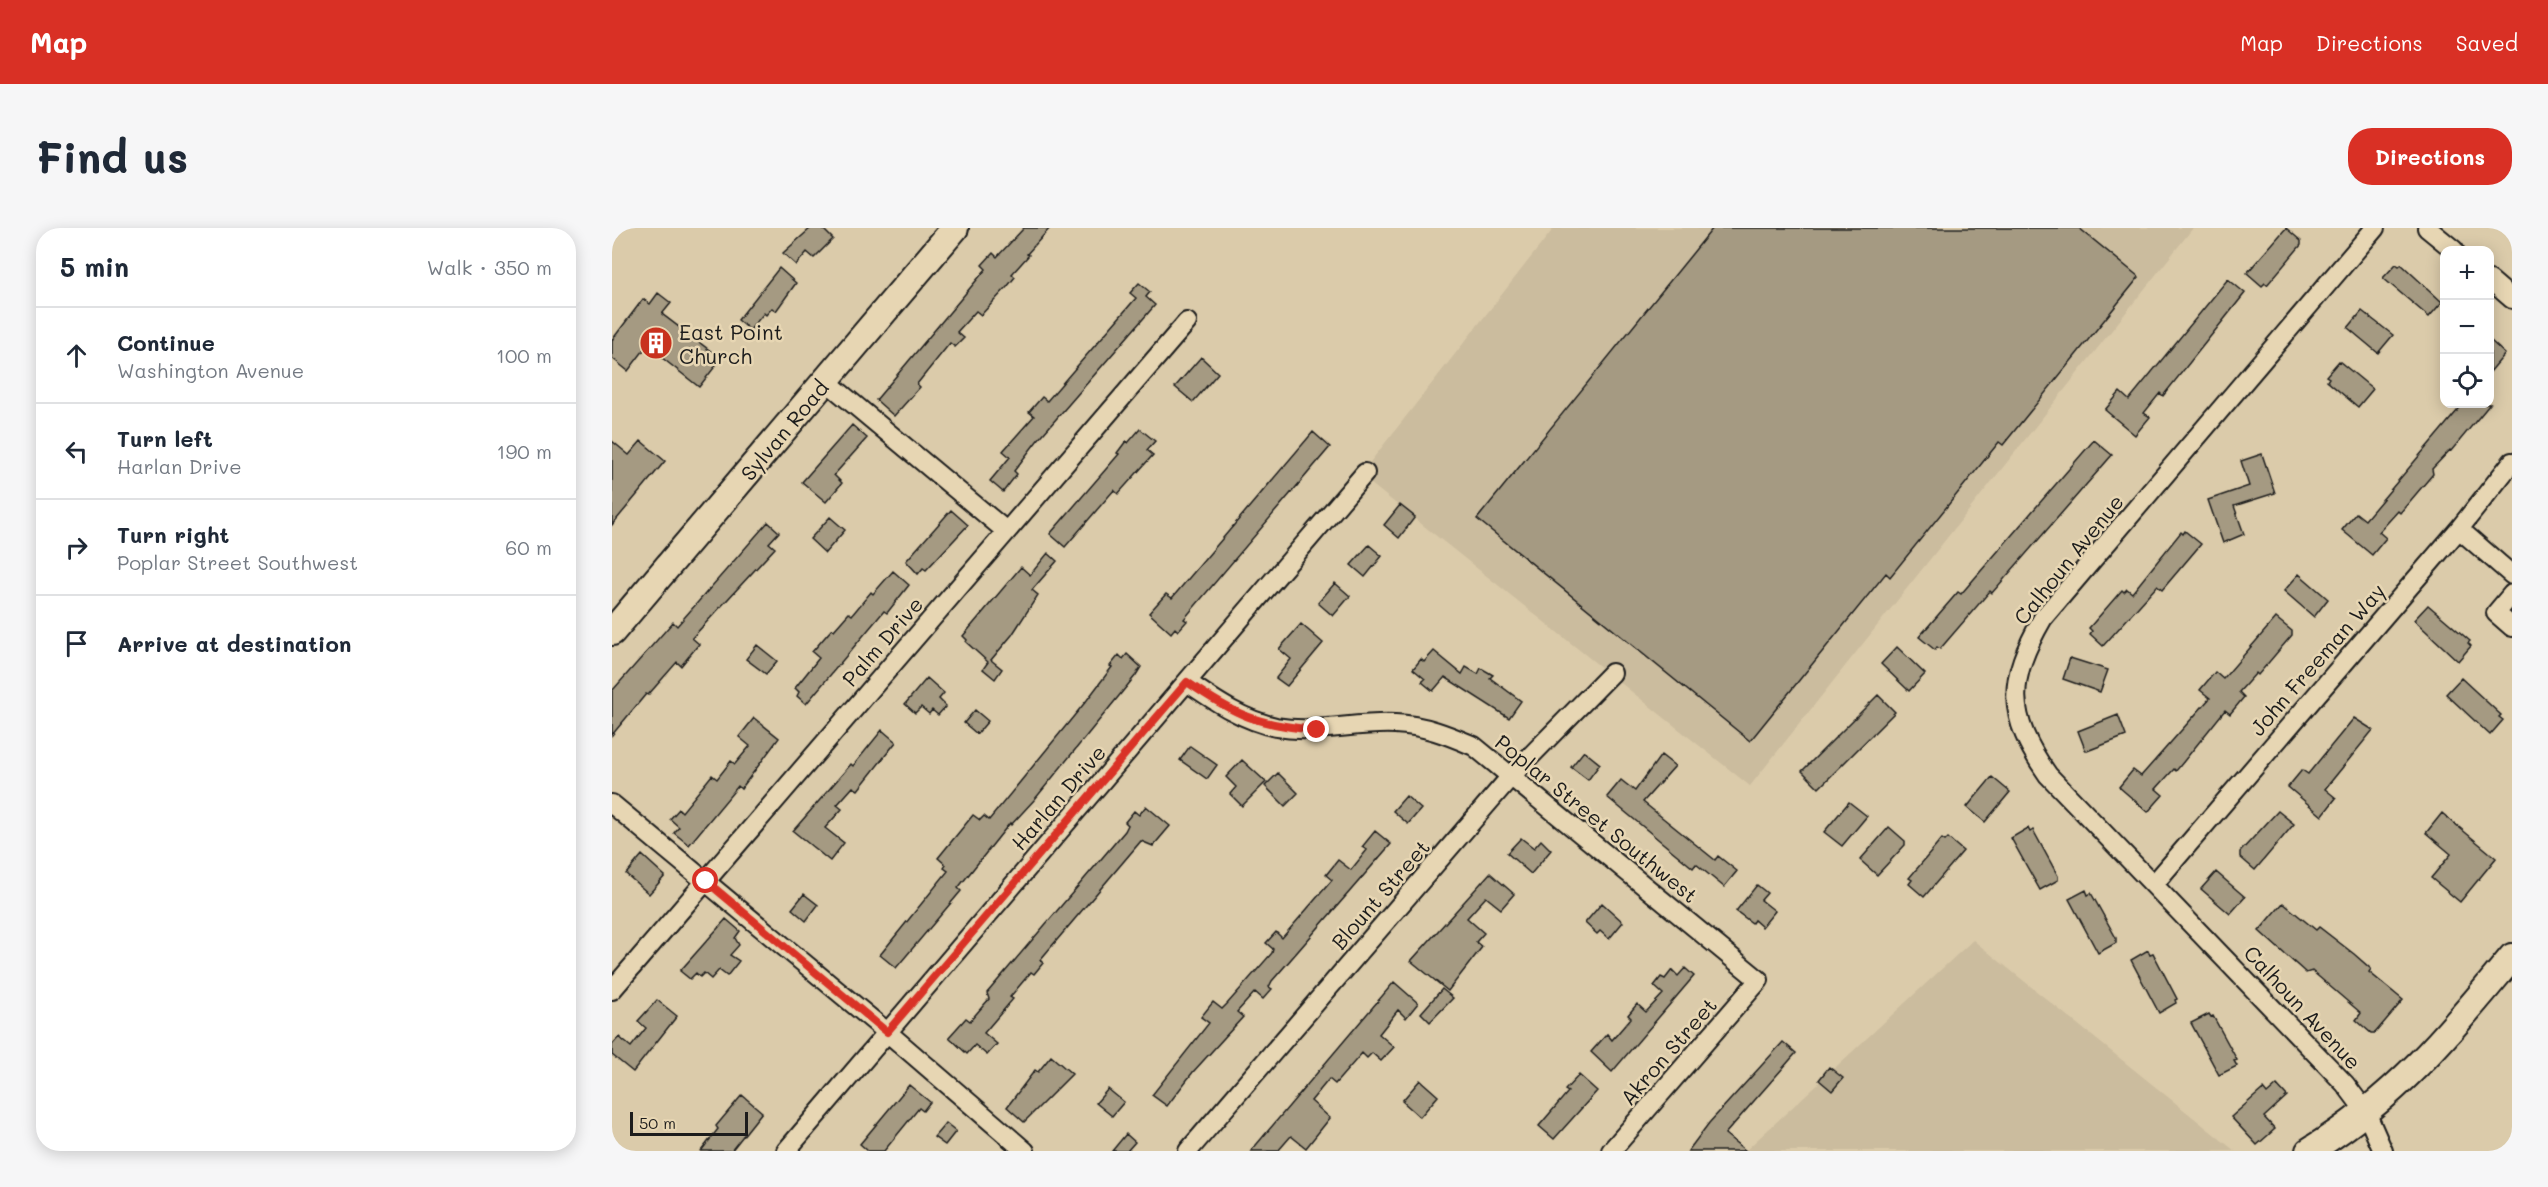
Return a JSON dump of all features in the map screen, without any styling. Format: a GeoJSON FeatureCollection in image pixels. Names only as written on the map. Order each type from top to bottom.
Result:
{"type":"FeatureCollection","features":[{"type":"Feature","properties":{"kind":"main road","name":"Sylvan Road"},"geometry":{"type":"LineString","coordinates":[[612,632],[954,228]]}},
{"type":"Feature","properties":{"kind":"main road"},"geometry":{"type":"LineString","coordinates":[[2309,1151],[2366,1112],[2409,1076],[2446,1037],[2512,957]]}},
{"type":"Feature","properties":{"kind":"street","name":"Calhoun Avenue"},"geometry":{"type":"LineString","coordinates":[[2375,228],[2043,618],[2024,652],[2018,676],[2016,702],[2020,722],[2030,749],[2048,775],[2345,1084],[2366,1112],[2384,1151]]}},
{"type":"Feature","properties":{"kind":"street"},"geometry":{"type":"LineString","coordinates":[[2427,228],[2449,246]]}},
{"type":"Feature","properties":{"kind":"street"},"geometry":{"type":"LineString","coordinates":[[2494,283],[2512,299]]}},
{"type":"Feature","properties":{"kind":"street","name":"Palm Drive"},"geometry":{"type":"LineString","coordinates":[[612,990],[1187,322]]}},
{"type":"Feature","properties":{"kind":"street"},"geometry":{"type":"LineString","coordinates":[[826,381],[1006,531]]}},
{"type":"Feature","properties":{"kind":"street","name":"John Freeman Way"},"geometry":{"type":"LineString","coordinates":[[2154,884],[2459,529],[2512,462]]}},
{"type":"Feature","properties":{"kind":"street","name":"Harlan Drive"},"geometry":{"type":"LineString","coordinates":[[786,1151],[1365,473]]}},
{"type":"Feature","properties":{"kind":"street"},"geometry":{"type":"LineString","coordinates":[[2459,529],[2512,575]]}},
{"type":"Feature","properties":{"kind":"street"},"geometry":{"type":"LineString","coordinates":[[2512,594],[2496,612],[2512,627]]}},
{"type":"Feature","properties":{"kind":"street","name":"Blount Street"},"geometry":{"type":"LineString","coordinates":[[1188,1151],[1512,775],[1612,673]]}},
{"type":"Feature","properties":{"kind":"street","name":"Poplar Street Southwest"},"geometry":{"type":"LineString","coordinates":[[1187,682],[1228,710],[1276,727],[1317,730],[1395,724],[1436,730],[1474,746],[1759,980]]}},
{"type":"Feature","properties":{"kind":"street"},"geometry":{"type":"LineString","coordinates":[[612,804],[887,1032],[1024,1151]]}},
{"type":"Feature","properties":{"kind":"street","name":"Akron Street"},"geometry":{"type":"LineString","coordinates":[[1611,1151],[1759,980]]}},
{"type":"Feature","properties":{"kind":"shaded area"},"geometry":{"type":"Polygon","coordinates":[[[1554,228],[2193,228],[1750,786],[1360,475],[1554,228]]]}},
{"type":"Feature","properties":{"kind":"shaded area"},"geometry":{"type":"Polygon","coordinates":[[[1973,940],[2235,1151],[1745,1151],[1973,940]]]}},
{"type":"Feature","properties":{"kind":"building"},"geometry":{"type":"Polygon","coordinates":[[[811,228],[822,228],[833,239],[814,258],[807,252],[796,265],[783,253],[811,228]]]}},
{"type":"Feature","properties":{"kind":"building"},"geometry":{"type":"Polygon","coordinates":[[[1024,228],[1050,228],[1012,274],[1015,277],[1007,287],[981,315],[976,311],[957,332],[964,338],[955,347],[950,343],[917,384],[920,387],[894,416],[876,400],[986,269],[982,265],[993,253],[997,257],[1024,228]]]}},
{"type":"Feature","properties":{"kind":"building"},"geometry":{"type":"Polygon","coordinates":[[[1713,228],[2079,228],[2139,277],[2003,445],[1999,442],[1890,577],[1886,573],[1750,741],[1477,519],[1713,228]]]}},
{"type":"Feature","properties":{"kind":"building"},"geometry":{"type":"Polygon","coordinates":[[[2286,228],[2301,241],[2301,245],[2267,285],[2265,283],[2262,286],[2247,273],[2286,228]]]}},
{"type":"Feature","properties":{"kind":"building"},"geometry":{"type":"Polygon","coordinates":[[[2396,264],[2399,266],[2401,264],[2440,300],[2440,304],[2429,317],[2383,278],[2396,264]]]}},
{"type":"Feature","properties":{"kind":"building"},"geometry":{"type":"Polygon","coordinates":[[[779,268],[796,283],[776,311],[772,308],[766,315],[764,313],[750,330],[738,320],[779,268]]]}},
{"type":"Feature","properties":{"kind":"building"},"geometry":{"type":"Polygon","coordinates":[[[2228,279],[2245,293],[2163,396],[2160,393],[2144,413],[2150,417],[2135,435],[2105,410],[2120,392],[2129,400],[2228,279]]]}},
{"type":"Feature","properties":{"kind":"building"},"geometry":{"type":"Polygon","coordinates":[[[1139,283],[1150,292],[1146,297],[1155,305],[1037,441],[1014,471],[1017,474],[1003,492],[990,481],[1010,457],[1003,451],[1034,416],[1029,412],[1042,397],[1047,401],[1136,298],[1130,293],[1139,283]]]}},
{"type":"Feature","properties":{"kind":"building","name":"East Point Church"},"geometry":{"type":"Polygon","coordinates":[[[658,293],[671,303],[662,314],[721,359],[699,387],[647,346],[628,371],[612,358],[612,340],[643,299],[650,304],[658,293]]]}},
{"type":"Feature","properties":{"kind":"building"},"geometry":{"type":"Polygon","coordinates":[[[2362,311],[2393,335],[2378,353],[2348,328],[2362,311]]]}},
{"type":"Feature","properties":{"kind":"building"},"geometry":{"type":"Polygon","coordinates":[[[2494,344],[2505,354],[2494,367],[2494,344]]]}},
{"type":"Feature","properties":{"kind":"building"},"geometry":{"type":"Polygon","coordinates":[[[1201,357],[1218,373],[1193,402],[1175,387],[1201,357]]]}},
{"type":"Feature","properties":{"kind":"building"},"geometry":{"type":"Polygon","coordinates":[[[2339,361],[2373,389],[2358,407],[2327,381],[2329,378],[2326,376],[2339,361]]]}},
{"type":"Feature","properties":{"kind":"building"},"geometry":{"type":"Polygon","coordinates":[[[2460,408],[2487,408],[2451,451],[2432,469],[2433,474],[2400,513],[2398,511],[2379,532],[2386,538],[2372,555],[2342,530],[2356,513],[2365,520],[2460,408]]]}},
{"type":"Feature","properties":{"kind":"building"},"geometry":{"type":"Polygon","coordinates":[[[852,425],[867,438],[834,475],[842,483],[826,502],[802,482],[852,425]]]}},
{"type":"Feature","properties":{"kind":"building"},"geometry":{"type":"Polygon","coordinates":[[[1140,429],[1155,441],[1147,450],[1153,455],[1118,494],[1114,490],[1065,547],[1050,534],[1119,454],[1117,453],[1126,441],[1128,443],[1140,429]]]}},
{"type":"Feature","properties":{"kind":"building"},"geometry":{"type":"Polygon","coordinates":[[[1313,432],[1330,447],[1184,619],[1187,621],[1178,631],[1175,628],[1171,633],[1149,613],[1166,594],[1172,598],[1313,432]]]}},
{"type":"Feature","properties":{"kind":"building"},"geometry":{"type":"Polygon","coordinates":[[[2094,440],[2112,455],[1992,593],[1990,591],[1940,649],[1937,647],[1935,650],[1919,637],[1958,592],[1961,594],[2094,440]]]}},
{"type":"Feature","properties":{"kind":"building"},"geometry":{"type":"Polygon","coordinates":[[[612,441],[629,455],[641,441],[665,461],[612,525],[612,441]]]}},
{"type":"Feature","properties":{"kind":"building"},"geometry":{"type":"Polygon","coordinates":[[[2262,454],[2275,493],[2234,506],[2244,534],[2223,543],[2208,500],[2249,486],[2241,461],[2262,454]]]}},
{"type":"Feature","properties":{"kind":"building"},"geometry":{"type":"Polygon","coordinates":[[[1400,505],[1415,517],[1399,538],[1384,525],[1400,505]]]}},
{"type":"Feature","properties":{"kind":"building"},"geometry":{"type":"Polygon","coordinates":[[[951,510],[968,525],[926,570],[923,568],[918,574],[906,561],[951,510]]]}},
{"type":"Feature","properties":{"kind":"building"},"geometry":{"type":"Polygon","coordinates":[[[830,517],[845,530],[825,553],[810,539],[830,517]]]}},
{"type":"Feature","properties":{"kind":"building"},"geometry":{"type":"Polygon","coordinates":[[[768,522],[779,532],[769,543],[775,548],[692,638],[699,644],[681,666],[677,662],[648,695],[646,694],[612,735],[612,691],[673,622],[677,626],[768,522]]]}},
{"type":"Feature","properties":{"kind":"building"},"geometry":{"type":"Polygon","coordinates":[[[2185,531],[2201,544],[2162,590],[2157,586],[2103,646],[2090,634],[2092,631],[2089,628],[2122,590],[2124,592],[2127,589],[2132,593],[2181,532],[2183,534],[2185,531]]]}},
{"type":"Feature","properties":{"kind":"building"},"geometry":{"type":"Polygon","coordinates":[[[1369,545],[1382,556],[1365,577],[1351,565],[1369,545]]]}},
{"type":"Feature","properties":{"kind":"building"},"geometry":{"type":"Polygon","coordinates":[[[1048,553],[1057,561],[1032,590],[1038,595],[1012,635],[991,660],[1002,669],[995,679],[983,669],[988,662],[966,642],[963,636],[1021,567],[1030,575],[1048,553]]]}},
{"type":"Feature","properties":{"kind":"building"},"geometry":{"type":"Polygon","coordinates":[[[893,571],[909,585],[887,613],[884,611],[806,704],[797,696],[799,692],[795,688],[819,658],[812,652],[832,629],[834,630],[849,613],[852,615],[871,592],[873,594],[893,571]]]}},
{"type":"Feature","properties":{"kind":"building"},"geometry":{"type":"Polygon","coordinates":[[[2299,574],[2328,599],[2314,617],[2284,591],[2299,574]]]}},
{"type":"Feature","properties":{"kind":"building"},"geometry":{"type":"Polygon","coordinates":[[[1335,583],[1350,596],[1333,616],[1318,603],[1335,583]]]}},
{"type":"Feature","properties":{"kind":"building"},"geometry":{"type":"Polygon","coordinates":[[[2428,605],[2470,641],[2468,643],[2471,646],[2458,661],[2414,620],[2428,605]]]}},
{"type":"Feature","properties":{"kind":"building"},"geometry":{"type":"Polygon","coordinates":[[[2276,618],[2292,631],[2292,635],[2258,675],[2256,673],[2239,692],[2244,697],[2230,714],[2225,710],[2176,771],[2174,769],[2156,789],[2163,795],[2148,812],[2119,787],[2133,770],[2141,776],[2210,698],[2200,690],[2215,672],[2223,679],[2276,618]]]}},
{"type":"Feature","properties":{"kind":"building"},"geometry":{"type":"Polygon","coordinates":[[[1301,624],[1323,643],[1287,686],[1276,678],[1291,659],[1279,649],[1301,624]]]}},
{"type":"Feature","properties":{"kind":"building"},"geometry":{"type":"Polygon","coordinates":[[[757,645],[777,661],[766,674],[746,659],[757,645]]]}},
{"type":"Feature","properties":{"kind":"building"},"geometry":{"type":"Polygon","coordinates":[[[1897,647],[1925,674],[1909,691],[1881,664],[1897,647]]]}},
{"type":"Feature","properties":{"kind":"building"},"geometry":{"type":"Polygon","coordinates":[[[1434,651],[1462,674],[1466,667],[1478,674],[1481,668],[1493,675],[1490,678],[1521,701],[1509,718],[1445,677],[1433,691],[1422,682],[1425,679],[1413,669],[1421,659],[1424,662],[1434,651]]]}},
{"type":"Feature","properties":{"kind":"building"},"geometry":{"type":"Polygon","coordinates":[[[1127,654],[1141,667],[1136,675],[1035,799],[1011,825],[1010,823],[958,888],[961,891],[896,968],[880,955],[948,871],[944,868],[946,865],[938,858],[973,815],[980,820],[984,816],[989,820],[1087,700],[1119,655],[1123,659],[1127,654]]]}},
{"type":"Feature","properties":{"kind":"building"},"geometry":{"type":"Polygon","coordinates":[[[2070,658],[2108,670],[2100,692],[2063,679],[2070,658]]]}},
{"type":"Feature","properties":{"kind":"building"},"geometry":{"type":"Polygon","coordinates":[[[927,678],[944,693],[939,699],[946,706],[938,715],[932,710],[929,714],[921,707],[915,713],[905,704],[927,678]]]}},
{"type":"Feature","properties":{"kind":"building"},"geometry":{"type":"Polygon","coordinates":[[[2461,678],[2501,715],[2499,717],[2503,720],[2490,735],[2446,694],[2461,678]]]}},
{"type":"Feature","properties":{"kind":"building"},"geometry":{"type":"Polygon","coordinates":[[[1878,695],[1895,712],[1819,788],[1802,771],[1878,695]]]}},
{"type":"Feature","properties":{"kind":"building"},"geometry":{"type":"Polygon","coordinates":[[[975,710],[988,721],[977,734],[964,723],[975,710]]]}},
{"type":"Feature","properties":{"kind":"building"},"geometry":{"type":"Polygon","coordinates":[[[2118,715],[2126,736],[2087,751],[2078,731],[2118,715]]]}},
{"type":"Feature","properties":{"kind":"building"},"geometry":{"type":"Polygon","coordinates":[[[754,718],[779,738],[741,789],[738,786],[689,845],[674,833],[679,827],[670,819],[679,809],[682,812],[712,775],[717,779],[731,761],[735,764],[750,746],[739,737],[754,718]]]}},
{"type":"Feature","properties":{"kind":"building"},"geometry":{"type":"Polygon","coordinates":[[[2354,718],[2373,730],[2325,789],[2336,798],[2322,816],[2288,787],[2302,770],[2308,774],[2354,718]]]}},
{"type":"Feature","properties":{"kind":"building"},"geometry":{"type":"Polygon","coordinates":[[[882,730],[896,742],[858,790],[853,787],[837,805],[842,809],[825,828],[844,843],[830,861],[793,831],[851,764],[853,766],[882,730]]]}},
{"type":"Feature","properties":{"kind":"building"},"geometry":{"type":"Polygon","coordinates":[[[1190,746],[1217,765],[1207,779],[1180,760],[1190,746]]]}},
{"type":"Feature","properties":{"kind":"building"},"geometry":{"type":"Polygon","coordinates":[[[1584,751],[1600,764],[1588,780],[1571,767],[1584,751]]]}},
{"type":"Feature","properties":{"kind":"building"},"geometry":{"type":"Polygon","coordinates":[[[1661,755],[1675,766],[1643,802],[1715,860],[1718,856],[1737,871],[1724,887],[1696,864],[1693,868],[1607,797],[1621,780],[1635,791],[1661,755]]]}},
{"type":"Feature","properties":{"kind":"building"},"geometry":{"type":"Polygon","coordinates":[[[1242,760],[1266,782],[1242,806],[1230,794],[1236,787],[1226,777],[1242,760]]]}},
{"type":"Feature","properties":{"kind":"building"},"geometry":{"type":"Polygon","coordinates":[[[1278,773],[1298,793],[1285,806],[1265,786],[1278,773]]]}},
{"type":"Feature","properties":{"kind":"building"},"geometry":{"type":"Polygon","coordinates":[[[1992,777],[2010,792],[1985,822],[1967,807],[1992,777]]]}},
{"type":"Feature","properties":{"kind":"building"},"geometry":{"type":"Polygon","coordinates":[[[1406,796],[1421,809],[1408,824],[1393,811],[1406,796]]]}},
{"type":"Feature","properties":{"kind":"building"},"geometry":{"type":"Polygon","coordinates":[[[1849,802],[1867,816],[1842,846],[1824,832],[1849,802]]]}},
{"type":"Feature","properties":{"kind":"building"},"geometry":{"type":"Polygon","coordinates":[[[1146,806],[1170,826],[1153,846],[1141,841],[1040,960],[1043,963],[1034,974],[1031,972],[1010,997],[1013,999],[984,1033],[997,1044],[987,1055],[975,1045],[967,1054],[949,1037],[966,1018],[970,1021],[989,999],[987,993],[1125,831],[1128,825],[1125,822],[1134,811],[1139,815],[1146,806]]]}},
{"type":"Feature","properties":{"kind":"building"},"geometry":{"type":"Polygon","coordinates":[[[2278,811],[2294,824],[2255,870],[2240,857],[2240,852],[2278,811]]]}},
{"type":"Feature","properties":{"kind":"building"},"geometry":{"type":"Polygon","coordinates":[[[2442,813],[2496,858],[2460,902],[2431,878],[2451,854],[2426,833],[2442,813]]]}},
{"type":"Feature","properties":{"kind":"building"},"geometry":{"type":"Polygon","coordinates":[[[1889,827],[1905,841],[1905,845],[1877,875],[1860,860],[1889,827]]]}},
{"type":"Feature","properties":{"kind":"building"},"geometry":{"type":"Polygon","coordinates":[[[2028,828],[2030,832],[2033,830],[2058,876],[2058,880],[2040,890],[2011,838],[2028,828]]]}},
{"type":"Feature","properties":{"kind":"building"},"geometry":{"type":"Polygon","coordinates":[[[1375,831],[1391,844],[1272,981],[1269,987],[1272,989],[1263,999],[1255,992],[1237,1012],[1243,1017],[1193,1072],[1167,1106],[1152,1095],[1209,1023],[1201,1017],[1213,1002],[1222,1009],[1227,1004],[1272,953],[1273,949],[1266,943],[1276,932],[1282,938],[1332,880],[1326,875],[1338,860],[1351,870],[1367,850],[1362,847],[1375,831]]]}},
{"type":"Feature","properties":{"kind":"building"},"geometry":{"type":"Polygon","coordinates":[[[1521,838],[1534,848],[1541,840],[1551,850],[1531,874],[1507,853],[1521,838]]]}},
{"type":"Feature","properties":{"kind":"building"},"geometry":{"type":"Polygon","coordinates":[[[1948,838],[1963,851],[1924,897],[1909,884],[1912,880],[1909,878],[1942,839],[1945,841],[1948,838]]]}},
{"type":"Feature","properties":{"kind":"building"},"geometry":{"type":"Polygon","coordinates":[[[642,855],[665,876],[649,894],[626,874],[642,855]]]}},
{"type":"Feature","properties":{"kind":"building"},"geometry":{"type":"Polygon","coordinates":[[[2216,872],[2245,897],[2230,914],[2201,889],[2216,872]]]}},
{"type":"Feature","properties":{"kind":"building"},"geometry":{"type":"Polygon","coordinates":[[[1490,873],[1514,894],[1501,909],[1486,897],[1467,918],[1484,933],[1476,942],[1482,947],[1448,991],[1411,961],[1490,873]]]}},
{"type":"Feature","properties":{"kind":"building"},"geometry":{"type":"Polygon","coordinates":[[[1757,885],[1767,893],[1761,900],[1775,911],[1762,927],[1754,920],[1752,923],[1736,911],[1757,885]]]}},
{"type":"Feature","properties":{"kind":"building"},"geometry":{"type":"Polygon","coordinates":[[[2086,890],[2088,895],[2091,893],[2116,938],[2116,943],[2098,953],[2069,899],[2086,890]]]}},
{"type":"Feature","properties":{"kind":"building"},"geometry":{"type":"Polygon","coordinates":[[[804,894],[818,905],[806,921],[792,909],[804,894]]]}},
{"type":"Feature","properties":{"kind":"building"},"geometry":{"type":"Polygon","coordinates":[[[1602,903],[1623,922],[1609,939],[1600,931],[1597,934],[1585,923],[1602,903]]]}},
{"type":"Feature","properties":{"kind":"building"},"geometry":{"type":"Polygon","coordinates":[[[2283,903],[2316,930],[2319,927],[2354,954],[2371,969],[2369,972],[2403,1000],[2375,1033],[2371,1033],[2356,1020],[2361,1013],[2312,971],[2306,973],[2259,931],[2283,903]]]}},
{"type":"Feature","properties":{"kind":"building"},"geometry":{"type":"Polygon","coordinates":[[[726,919],[740,931],[735,938],[739,945],[730,955],[739,961],[727,976],[719,970],[711,979],[704,973],[700,977],[696,973],[690,979],[680,971],[726,919]]]}},
{"type":"Feature","properties":{"kind":"building"},"geometry":{"type":"Polygon","coordinates":[[[2148,950],[2150,954],[2153,953],[2177,999],[2176,1003],[2159,1013],[2131,960],[2148,950]]]}},
{"type":"Feature","properties":{"kind":"building"},"geometry":{"type":"Polygon","coordinates":[[[1685,968],[1694,976],[1612,1072],[1591,1052],[1607,1034],[1612,1040],[1631,1018],[1628,1015],[1637,1004],[1646,1012],[1663,994],[1654,986],[1661,977],[1665,979],[1672,970],[1678,976],[1685,968]]]}},
{"type":"Feature","properties":{"kind":"building"},"geometry":{"type":"Polygon","coordinates":[[[1394,982],[1418,1003],[1406,1018],[1398,1010],[1379,1034],[1394,1047],[1381,1061],[1372,1053],[1367,1058],[1362,1053],[1335,1084],[1329,1079],[1311,1101],[1330,1118],[1306,1148],[1291,1136],[1278,1151],[1251,1151],[1394,982]]]}},
{"type":"Feature","properties":{"kind":"building"},"geometry":{"type":"Polygon","coordinates":[[[1442,989],[1453,998],[1430,1022],[1421,1013],[1442,989]]]}},
{"type":"Feature","properties":{"kind":"building"},"geometry":{"type":"Polygon","coordinates":[[[657,1000],[677,1016],[633,1072],[612,1055],[612,1045],[619,1037],[631,1047],[646,1028],[638,1021],[657,1000]]]}},
{"type":"Feature","properties":{"kind":"building"},"geometry":{"type":"Polygon","coordinates":[[[2209,1014],[2213,1016],[2237,1060],[2234,1061],[2237,1066],[2219,1075],[2191,1023],[2209,1014]]]}},
{"type":"Feature","properties":{"kind":"building"},"geometry":{"type":"Polygon","coordinates":[[[1783,1042],[1796,1053],[1725,1134],[1746,1151],[1688,1151],[1709,1123],[1783,1042]]]}},
{"type":"Feature","properties":{"kind":"building"},"geometry":{"type":"Polygon","coordinates":[[[1051,1056],[1072,1074],[1024,1122],[1007,1107],[1035,1070],[1038,1072],[1051,1056]]]}},
{"type":"Feature","properties":{"kind":"building"},"geometry":{"type":"Polygon","coordinates":[[[1829,1067],[1843,1078],[1832,1091],[1819,1080],[1829,1067]]]}},
{"type":"Feature","properties":{"kind":"building"},"geometry":{"type":"Polygon","coordinates":[[[1579,1075],[1597,1091],[1554,1139],[1539,1126],[1568,1092],[1565,1090],[1579,1075]]]}},
{"type":"Feature","properties":{"kind":"building"},"geometry":{"type":"Polygon","coordinates":[[[1420,1080],[1438,1096],[1420,1117],[1402,1101],[1420,1080]]]}},
{"type":"Feature","properties":{"kind":"building"},"geometry":{"type":"Polygon","coordinates":[[[909,1085],[930,1102],[923,1111],[919,1108],[884,1151],[868,1151],[860,1144],[909,1085]]]}},
{"type":"Feature","properties":{"kind":"building"},"geometry":{"type":"Polygon","coordinates":[[[2277,1085],[2287,1096],[2264,1117],[2275,1129],[2257,1145],[2231,1117],[2263,1089],[2267,1094],[2277,1085]]]}},
{"type":"Feature","properties":{"kind":"building"},"geometry":{"type":"Polygon","coordinates":[[[1108,1089],[1124,1102],[1112,1116],[1096,1103],[1108,1089]]]}},
{"type":"Feature","properties":{"kind":"building"},"geometry":{"type":"Polygon","coordinates":[[[742,1095],[762,1112],[731,1151],[701,1151],[718,1129],[716,1126],[742,1095]]]}},
{"type":"Feature","properties":{"kind":"building"},"geometry":{"type":"Polygon","coordinates":[[[946,1123],[956,1131],[945,1145],[934,1137],[946,1123]]]}},
{"type":"Feature","properties":{"kind":"building"},"geometry":{"type":"Polygon","coordinates":[[[1126,1134],[1135,1142],[1127,1151],[1112,1151],[1126,1134]]]}},
{"type":"Feature","properties":{"kind":"place","name":"East Point Church"},"geometry":{"type":"Point","coordinates":[656,343]}},
{"type":"Feature","properties":{"kind":"route"},"geometry":{"type":"LineString","coordinates":[[706,881],[887,1032],[1187,682],[1228,710],[1276,727],[1317,730]]}}]}
